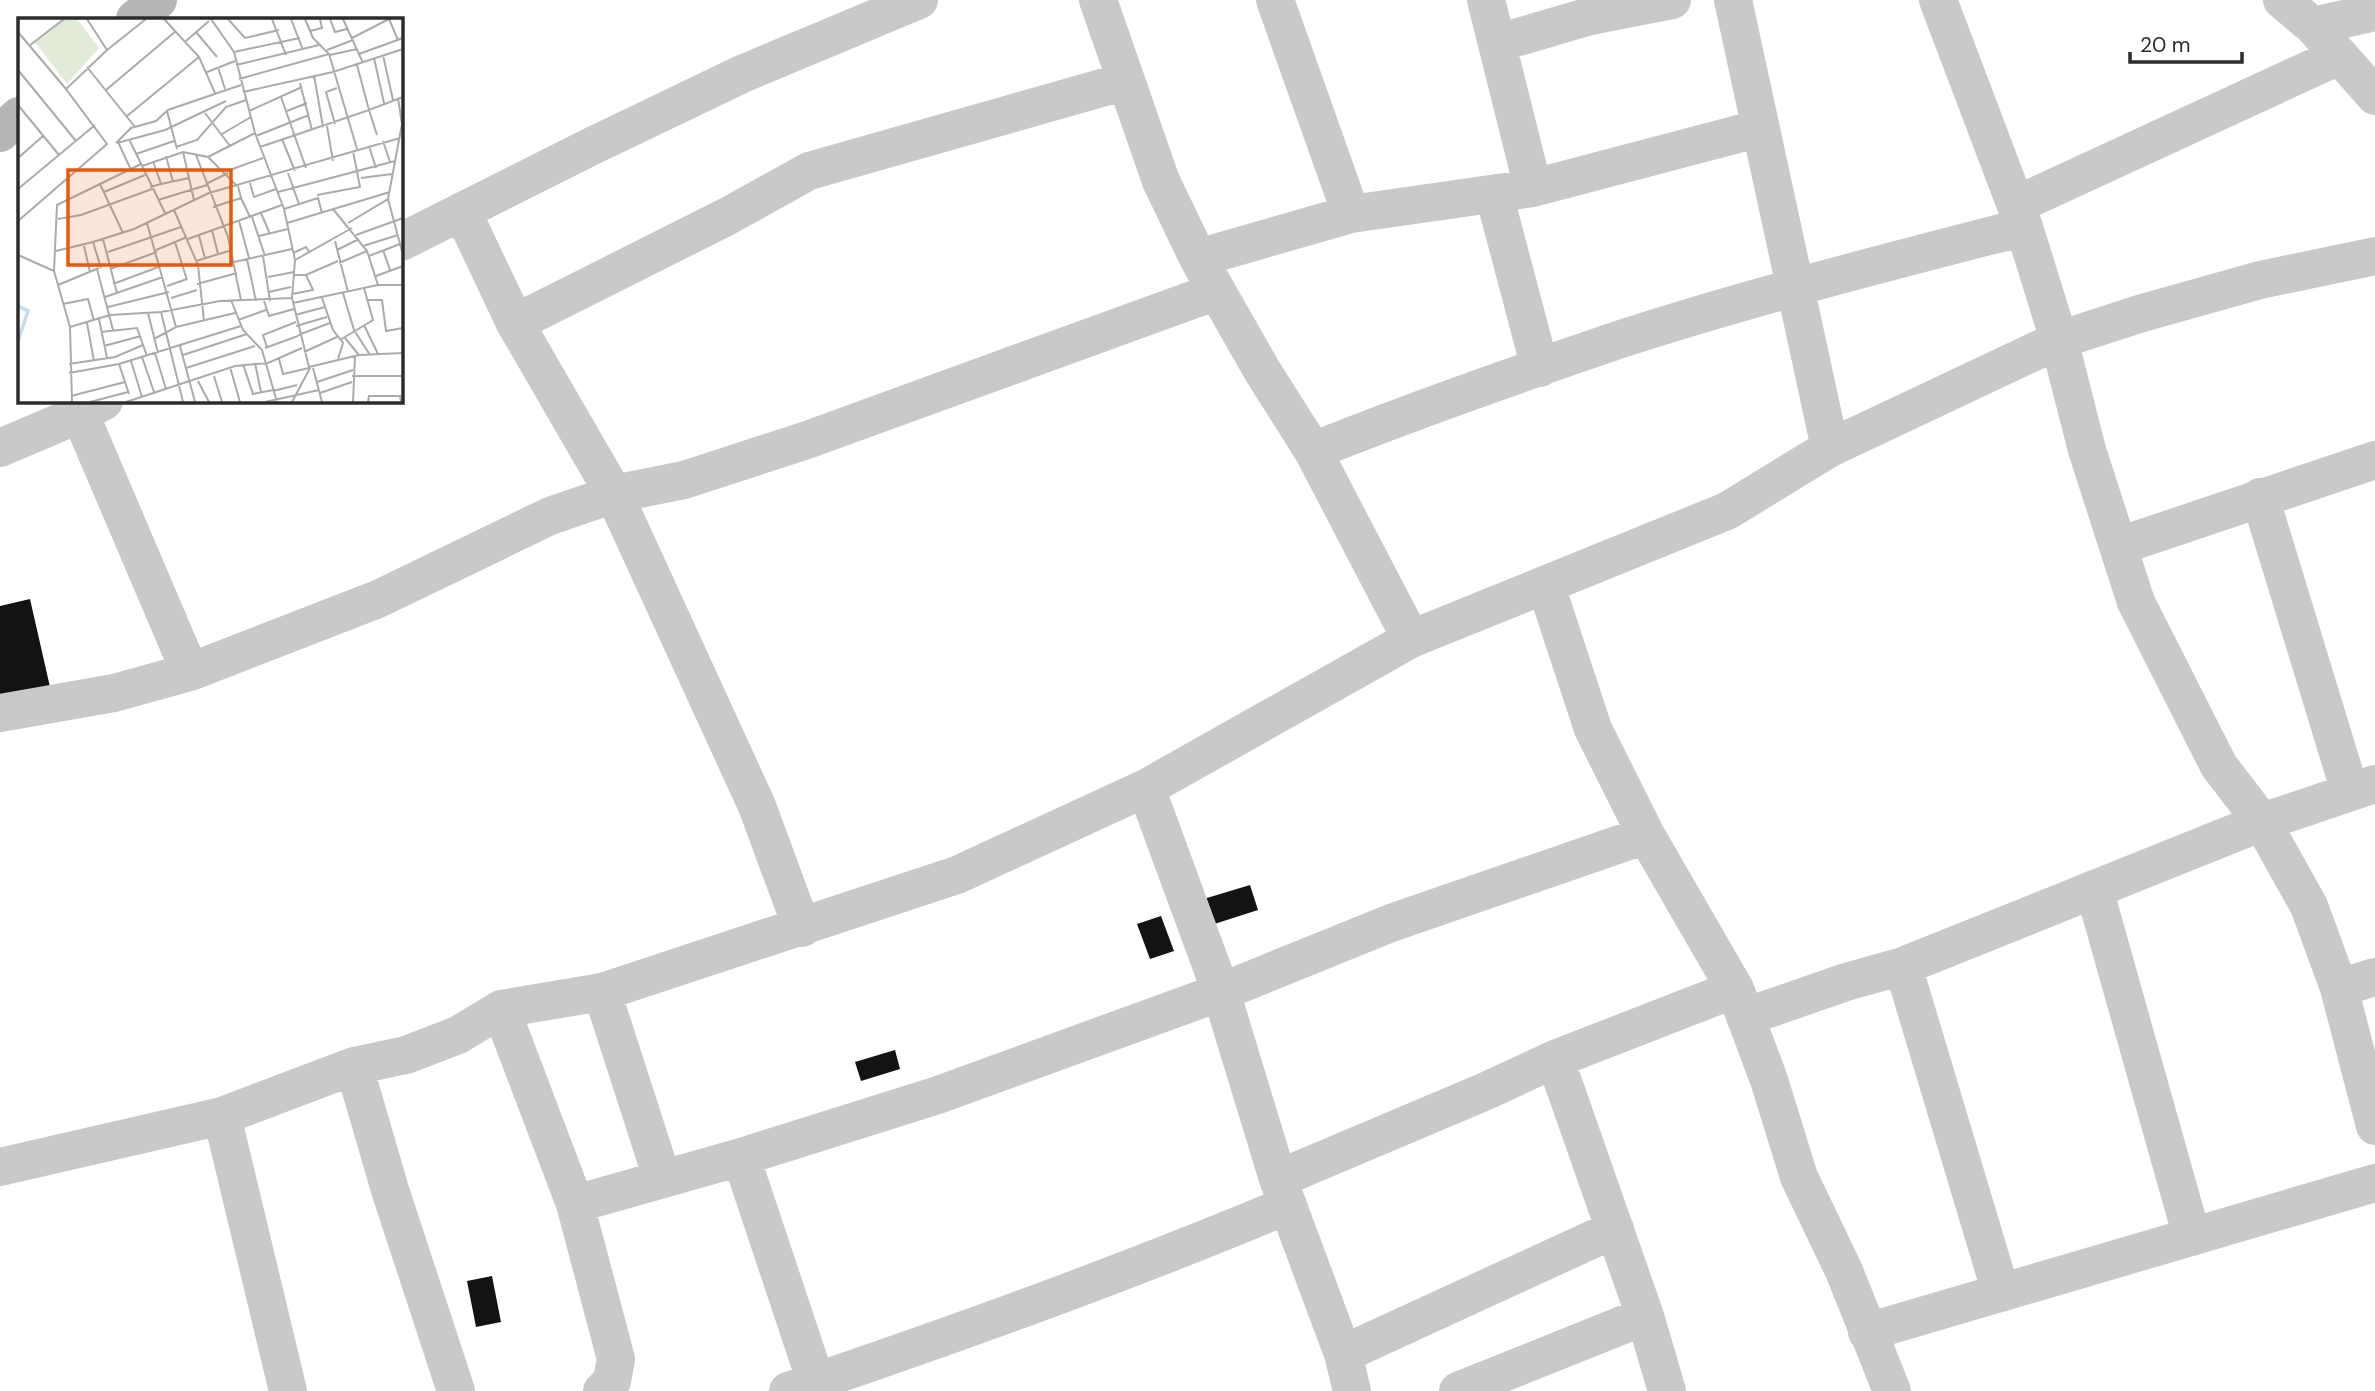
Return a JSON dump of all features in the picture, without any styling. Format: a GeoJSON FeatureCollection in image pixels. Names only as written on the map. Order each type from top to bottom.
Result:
{"type":"FeatureCollection","features":[{"type":"Feature","properties":{"kind":"street"},"geometry":{"type":"LineString","coordinates":[[136,18],[158,0]]}},
{"type":"Feature","properties":{"kind":"street"},"geometry":{"type":"LineString","coordinates":[[1098,0],[1161,181],[1198,258],[1263,372],[1313,450],[1412,639]]}},
{"type":"Feature","properties":{"kind":"street"},"geometry":{"type":"LineString","coordinates":[[1275,0],[1351,215]]}},
{"type":"Feature","properties":{"kind":"street"},"geometry":{"type":"LineString","coordinates":[[1486,0],[1533,188]]}},
{"type":"Feature","properties":{"kind":"street"},"geometry":{"type":"LineString","coordinates":[[1498,43],[1590,16],[1672,0]]}},
{"type":"Feature","properties":{"kind":"street"},"geometry":{"type":"LineString","coordinates":[[1733,0],[1830,448]]}},
{"type":"Feature","properties":{"kind":"street"},"geometry":{"type":"LineString","coordinates":[[1938,0],[2020,216],[2059,340],[2074,404],[2136,603],[2218,766],[2262,822],[2309,906],[2357,983],[2375,1126]]}},
{"type":"Feature","properties":{"kind":"street"},"geometry":{"type":"LineString","coordinates":[[2282,0],[2313,26],[2375,96]]}},
{"type":"Feature","properties":{"kind":"street"},"geometry":{"type":"LineString","coordinates":[[402,241],[742,74],[915,1]]}},
{"type":"Feature","properties":{"kind":"street"},"geometry":{"type":"LineString","coordinates":[[2313,26],[2375,12]]}},
{"type":"Feature","properties":{"kind":"street"},"geometry":{"type":"LineString","coordinates":[[1313,450],[1415,410],[1622,339],[2020,216],[2339,56]]}},
{"type":"Feature","properties":{"kind":"street"},"geometry":{"type":"LineString","coordinates":[[515,323],[728,216],[809,172],[1126,80]]}},
{"type":"Feature","properties":{"kind":"street"},"geometry":{"type":"LineString","coordinates":[[0,133],[18,117]]}},
{"type":"Feature","properties":{"kind":"street"},"geometry":{"type":"LineString","coordinates":[[1198,258],[1351,215],[1533,188],[1761,128]]}},
{"type":"Feature","properties":{"kind":"street"},"geometry":{"type":"LineString","coordinates":[[1494,194],[1540,368]]}},
{"type":"Feature","properties":{"kind":"street"},"geometry":{"type":"LineString","coordinates":[[462,211],[515,323],[614,494],[757,806],[802,928]]}},
{"type":"Feature","properties":{"kind":"street"},"geometry":{"type":"LineString","coordinates":[[0,1167],[222,1116],[354,1066],[406,1055],[458,1035],[501,1009],[602,992],[957,875],[1146,788],[1412,639],[1727,511],[1830,448],[2059,340],[2139,314],[2260,281],[2375,256]]}},
{"type":"Feature","properties":{"kind":"street"},"geometry":{"type":"LineString","coordinates":[[0,713],[114,693],[190,672],[377,599],[551,516],[614,494],[684,480],[807,440],[1217,291]]}},
{"type":"Feature","properties":{"kind":"street"},"geometry":{"type":"LineString","coordinates":[[0,448],[92,407],[190,672]]}},
{"type":"Feature","properties":{"kind":"street"},"geometry":{"type":"LineString","coordinates":[[2119,546],[2375,460]]}},
{"type":"Feature","properties":{"kind":"street"},"geometry":{"type":"LineString","coordinates":[[741,1157],[802,1386],[898,1355],[1168,1255],[1283,1192],[1555,1059],[1740,1003],[1846,982],[1903,966],[2262,822],[2362,788],[2260,497]]}},
{"type":"Feature","properties":{"kind":"street"},"geometry":{"type":"LineString","coordinates":[[1546,586],[1593,729],[1646,835],[1740,1003],[1769,1080],[1799,1177],[1844,1271],[1892,1391]]}},
{"type":"Feature","properties":{"kind":"street"},"geometry":{"type":"LineString","coordinates":[[1146,788],[1221,992],[1283,1192],[1343,1354],[1352,1391]]}},
{"type":"Feature","properties":{"kind":"street"},"geometry":{"type":"LineString","coordinates":[[575,1203],[741,1157],[938,1094],[1221,992],[1391,923],[1646,835]]}},
{"type":"Feature","properties":{"kind":"street"},"geometry":{"type":"LineString","coordinates":[[2094,889],[2192,1237]]}},
{"type":"Feature","properties":{"kind":"street"},"geometry":{"type":"LineString","coordinates":[[1903,966],[2001,1293]]}},
{"type":"Feature","properties":{"kind":"street"},"geometry":{"type":"LineString","coordinates":[[602,992],[662,1178]]}},
{"type":"Feature","properties":{"kind":"street"},"geometry":{"type":"LineString","coordinates":[[501,1009],[575,1203],[616,1359],[612,1381],[602,1391]]}},
{"type":"Feature","properties":{"kind":"street"},"geometry":{"type":"LineString","coordinates":[[1555,1059],[1645,1316],[1667,1391]]}},
{"type":"Feature","properties":{"kind":"street"},"geometry":{"type":"LineString","coordinates":[[354,1066],[390,1190],[456,1391]]}},
{"type":"Feature","properties":{"kind":"street"},"geometry":{"type":"LineString","coordinates":[[222,1116],[288,1391]]}},
{"type":"Feature","properties":{"kind":"street"},"geometry":{"type":"LineString","coordinates":[[1867,1332],[2375,1183]]}},
{"type":"Feature","properties":{"kind":"street"},"geometry":{"type":"LineString","coordinates":[[1343,1354],[1615,1229]]}},
{"type":"Feature","properties":{"kind":"street"},"geometry":{"type":"LineString","coordinates":[[1458,1391],[1645,1316]]}},
{"type":"Feature","properties":{"kind":"building"},"geometry":{"type":"Polygon","coordinates":[[[30,599],[50,687],[0,698],[0,606],[30,599]]]}},
{"type":"Feature","properties":{"kind":"building"},"geometry":{"type":"Polygon","coordinates":[[[1250,885],[1258,910],[1205,927],[1197,901],[1250,885]]]}},
{"type":"Feature","properties":{"kind":"building"},"geometry":{"type":"Polygon","coordinates":[[[1161,916],[1174,951],[1150,959],[1137,924],[1161,916]]]}},
{"type":"Feature","properties":{"kind":"building"},"geometry":{"type":"Polygon","coordinates":[[[895,1050],[900,1069],[861,1081],[855,1062],[895,1050]]]}},
{"type":"Feature","properties":{"kind":"building"},"geometry":{"type":"Polygon","coordinates":[[[492,1276],[501,1322],[476,1327],[467,1281],[492,1276]]]}}]}
